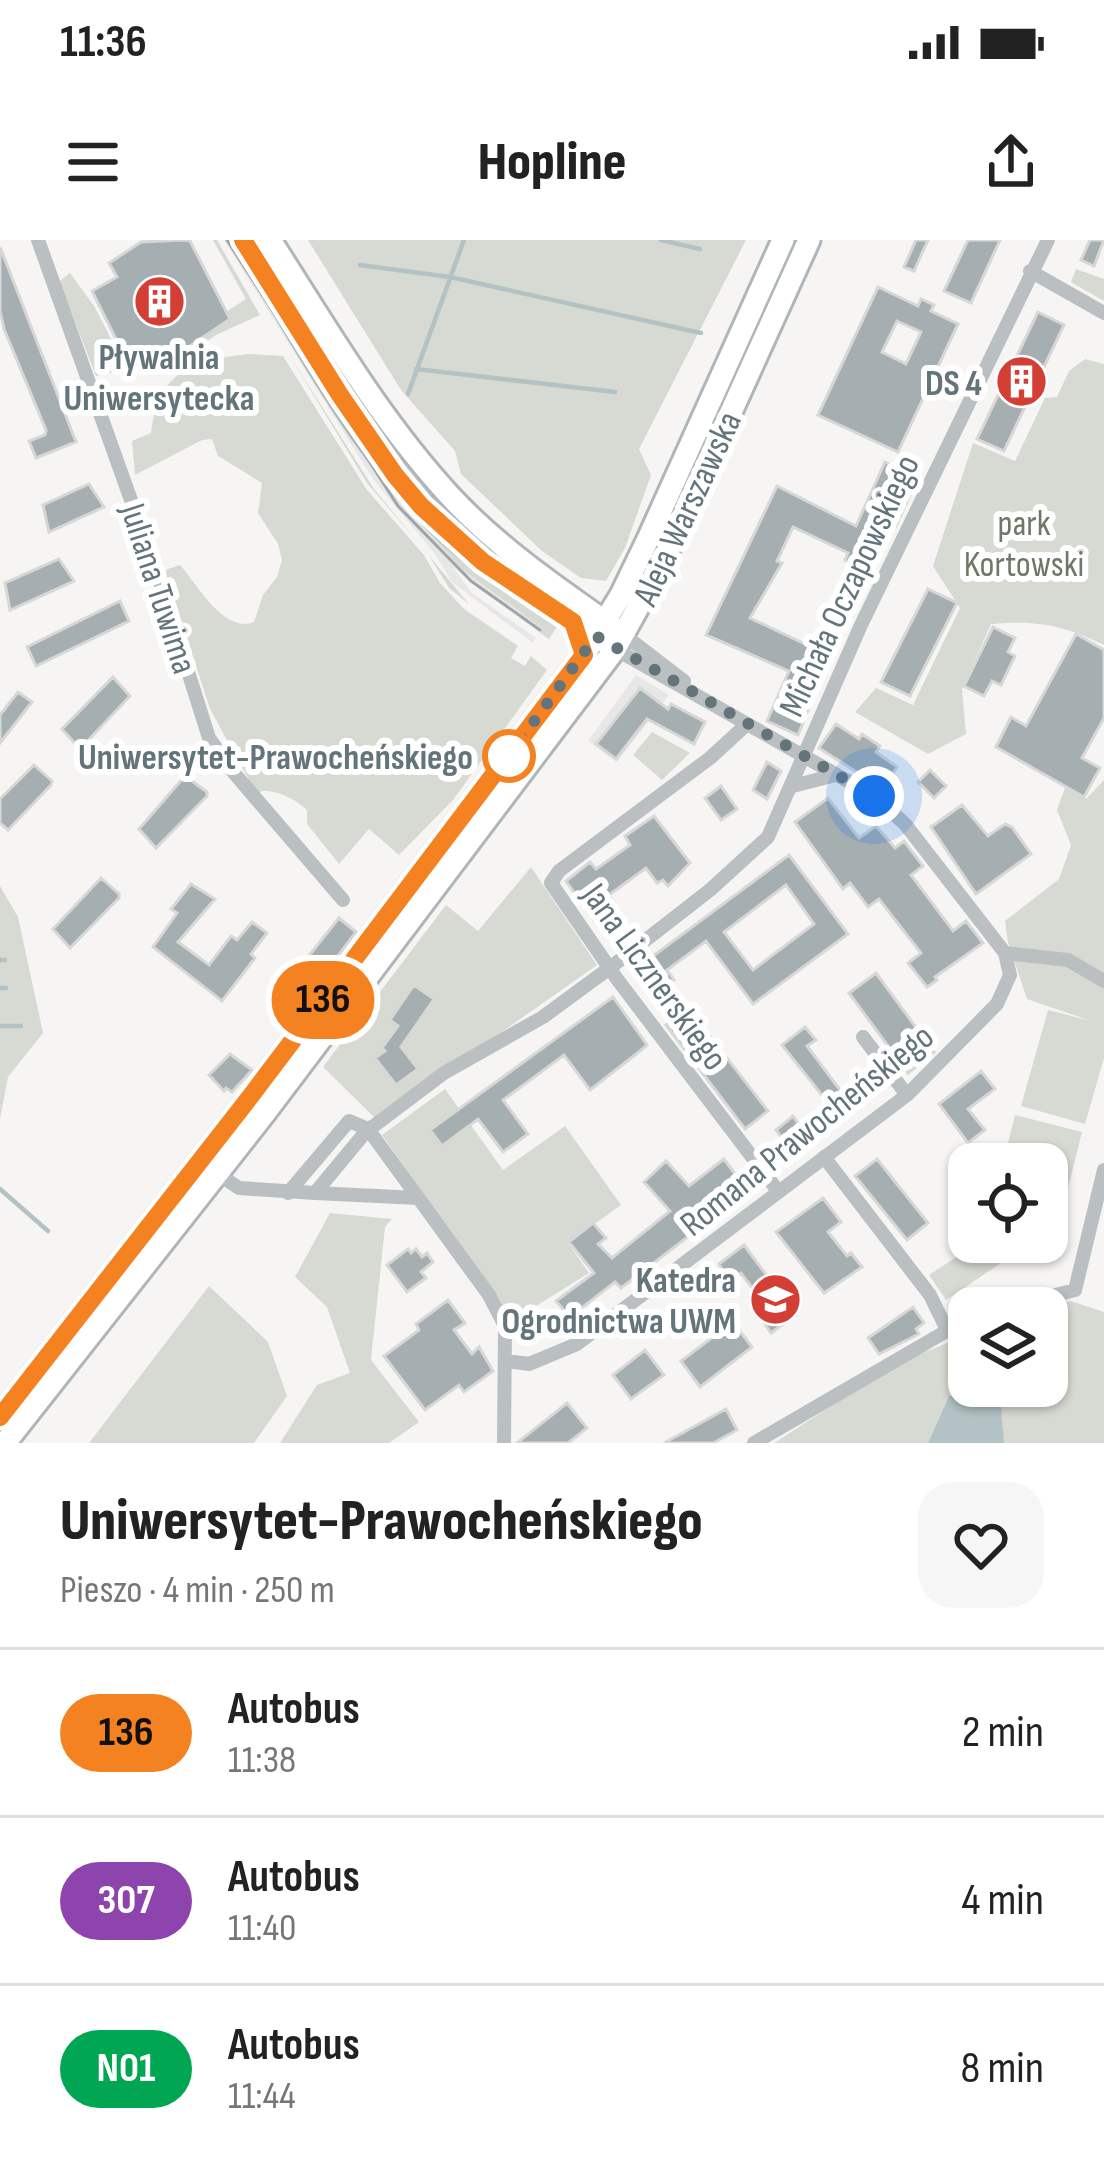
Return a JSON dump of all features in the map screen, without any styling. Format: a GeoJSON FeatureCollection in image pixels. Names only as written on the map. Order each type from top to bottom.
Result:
{"type":"FeatureCollection","features":[{"type":"Feature","properties":{"kind":"main road"},"geometry":{"type":"LineString","coordinates":[[244,240],[340,395],[421,506],[483,562],[607,634]]}},
{"type":"Feature","properties":{"kind":"main road"},"geometry":{"type":"LineString","coordinates":[[270,240],[363,384],[427,470],[578,614],[607,634]]}},
{"type":"Feature","properties":{"kind":"main road","name":"Aleja Warszawska"},"geometry":{"type":"LineString","coordinates":[[5,1443],[607,634],[783,240]]}},
{"type":"Feature","properties":{"kind":"main road","name":"Aleja Warszawska"},"geometry":{"type":"LineString","coordinates":[[0,1417],[209,1167],[663,562],[809,240]]}},
{"type":"Feature","properties":{"kind":"street","name":"Juliana Tuwima"},"geometry":{"type":"LineString","coordinates":[[38,240],[156,569],[209,738],[343,900]]}},
{"type":"Feature","properties":{"kind":"street","name":"Michała Oczapowskiego"},"geometry":{"type":"LineString","coordinates":[[368,1129],[444,1073],[543,1017],[753,854],[768,837],[802,755],[1048,240]]}},
{"type":"Feature","properties":{"kind":"street"},"geometry":{"type":"LineString","coordinates":[[1030,271],[1104,313]]}},
{"type":"Feature","properties":{"kind":"street"},"geometry":{"type":"LineString","coordinates":[[607,634],[667,665],[697,693],[746,725],[874,796],[905,824],[1005,952],[1069,960],[1104,982]]}},
{"type":"Feature","properties":{"kind":"street","name":"Jana Licznerskiego"},"geometry":{"type":"LineString","coordinates":[[746,725],[710,758],[559,871],[551,883],[778,1191]]}},
{"type":"Feature","properties":{"kind":"street"},"geometry":{"type":"LineString","coordinates":[[793,786],[835,775]]}},
{"type":"Feature","properties":{"kind":"street","name":"Romana Prawocheńskiego"},"geometry":{"type":"LineString","coordinates":[[507,1361],[529,1364],[577,1344],[907,1095],[997,1004],[1010,975],[1005,952]]}},
{"type":"Feature","properties":{"kind":"street"},"geometry":{"type":"LineString","coordinates":[[863,1036],[907,1095]]}},
{"type":"Feature","properties":{"kind":"street"},"geometry":{"type":"LineString","coordinates":[[288,1193],[349,1121],[368,1129],[489,1294],[505,1326],[504,1443]]}},
{"type":"Feature","properties":{"kind":"street"},"geometry":{"type":"LineString","coordinates":[[315,1193],[368,1129]]}},
{"type":"Feature","properties":{"kind":"street"},"geometry":{"type":"LineString","coordinates":[[754,1443],[947,1330],[930,1295],[824,1157]]}},
{"type":"Feature","properties":{"kind":"street"},"geometry":{"type":"LineString","coordinates":[[209,1167],[238,1188],[418,1198]]}},
{"type":"Feature","properties":{"kind":"street"},"geometry":{"type":"LineString","coordinates":[[1068,1292],[1075,1290],[1104,1170]]}},
{"type":"Feature","properties":{"kind":"shaded area"},"geometry":{"type":"Polygon","coordinates":[[[224,240],[232,240],[395,497],[431,536],[543,629],[540,633],[453,567],[472,593],[536,638],[533,643],[452,582],[373,479],[224,240]]]}},
{"type":"Feature","properties":{"kind":"shaded area"},"geometry":{"type":"Polygon","coordinates":[[[636,675],[669,695],[617,762],[588,741],[636,675]]]}},
{"type":"Feature","properties":{"kind":"shaded area"},"geometry":{"type":"Polygon","coordinates":[[[948,1398],[948,1407],[1001,1407],[1004,1443],[928,1443],[948,1398]]]}},
{"type":"Feature","properties":{"kind":"green space"},"geometry":{"type":"Polygon","coordinates":[[[213,240],[260,315],[218,334],[167,367],[162,365],[230,318],[226,312],[246,299],[213,240]]]}},
{"type":"Feature","properties":{"kind":"green space"},"geometry":{"type":"Polygon","coordinates":[[[232,240],[412,511],[467,563],[558,625],[549,639],[540,633],[542,628],[463,570],[395,497],[232,240]]]}},
{"type":"Feature","properties":{"kind":"green space"},"geometry":{"type":"Polygon","coordinates":[[[253,240],[262,240],[352,382],[545,591],[495,556],[413,477],[346,388],[253,240]]]}},
{"type":"Feature","properties":{"kind":"green space"},"geometry":{"type":"Polygon","coordinates":[[[308,240],[746,240],[639,449],[651,475],[625,548],[606,581],[581,578],[542,551],[461,474],[455,451],[401,390],[308,240]]]}},
{"type":"Feature","properties":{"kind":"green space"},"geometry":{"type":"Polygon","coordinates":[[[792,240],[800,240],[686,486],[792,240]]]}},
{"type":"Feature","properties":{"kind":"green space"},"geometry":{"type":"Polygon","coordinates":[[[1076,269],[1104,279],[1104,301],[1071,282],[1076,269]]]}},
{"type":"Feature","properties":{"kind":"green space"},"geometry":{"type":"Polygon","coordinates":[[[70,273],[94,306],[127,369],[96,376],[61,286],[60,281],[70,273]]]}},
{"type":"Feature","properties":{"kind":"green space"},"geometry":{"type":"Polygon","coordinates":[[[288,353],[374,489],[420,545],[367,483],[288,353]]]}},
{"type":"Feature","properties":{"kind":"green space"},"geometry":{"type":"Polygon","coordinates":[[[248,354],[283,356],[367,490],[424,555],[440,583],[464,609],[518,646],[511,658],[525,666],[531,656],[547,670],[453,800],[399,855],[369,829],[339,864],[307,824],[307,810],[275,792],[256,793],[210,709],[165,570],[180,565],[222,615],[243,624],[254,622],[282,560],[278,544],[258,513],[262,483],[218,456],[212,439],[135,475],[132,441],[151,433],[170,382],[194,365],[248,354]]]}},
{"type":"Feature","properties":{"kind":"green space","name":"park Kortowski"},"geometry":{"type":"Polygon","coordinates":[[[1085,359],[1104,364],[1104,645],[1049,626],[991,624],[962,689],[966,734],[928,754],[855,712],[876,688],[913,705],[960,608],[933,566],[973,443],[1015,461],[1045,398],[1057,397],[1069,371],[1085,359]]]}},
{"type":"Feature","properties":{"kind":"green space"},"geometry":{"type":"Polygon","coordinates":[[[429,555],[469,604],[449,588],[429,555]]]}},
{"type":"Feature","properties":{"kind":"green space"},"geometry":{"type":"Polygon","coordinates":[[[652,732],[690,753],[662,780],[633,755],[652,732]]]}},
{"type":"Feature","properties":{"kind":"green space"},"geometry":{"type":"Polygon","coordinates":[[[1104,780],[1104,1058],[1085,1124],[1021,1106],[1048,1010],[1091,1021],[1027,999],[1005,921],[1059,879],[1071,845],[1057,810],[1066,785],[1086,799],[1104,780]]]}},
{"type":"Feature","properties":{"kind":"green space"},"geometry":{"type":"Polygon","coordinates":[[[531,867],[597,965],[377,1120],[323,1067],[446,905],[478,931],[531,867]]]}},
{"type":"Feature","properties":{"kind":"green space"},"geometry":{"type":"Polygon","coordinates":[[[0,886],[18,917],[43,1033],[8,1077],[0,1119],[0,886]]]}},
{"type":"Feature","properties":{"kind":"green space"},"geometry":{"type":"Polygon","coordinates":[[[445,1089],[503,1170],[565,1126],[621,1205],[568,1243],[589,1273],[512,1321],[382,1135],[445,1089]]]}},
{"type":"Feature","properties":{"kind":"green space"},"geometry":{"type":"Polygon","coordinates":[[[1015,1115],[1082,1132],[1068,1188],[1068,1143],[1008,1143],[1015,1115]]]}},
{"type":"Feature","properties":{"kind":"green space"},"geometry":{"type":"Polygon","coordinates":[[[330,1213],[392,1219],[385,1227],[371,1360],[419,1422],[389,1443],[280,1443],[317,1385],[350,1373],[327,1307],[295,1277],[330,1213]]]}},
{"type":"Feature","properties":{"kind":"green space"},"geometry":{"type":"Polygon","coordinates":[[[948,1262],[1001,1263],[965,1287],[948,1287],[946,1300],[929,1275],[948,1262]]]}},
{"type":"Feature","properties":{"kind":"green space"},"geometry":{"type":"Polygon","coordinates":[[[209,1286],[268,1342],[287,1396],[254,1443],[89,1443],[209,1286]]]}},
{"type":"Feature","properties":{"kind":"green space"},"geometry":{"type":"Polygon","coordinates":[[[1068,1302],[1104,1312],[1104,1443],[1004,1443],[1000,1407],[1068,1407],[1068,1302]]]}},
{"type":"Feature","properties":{"kind":"green space"},"geometry":{"type":"Polygon","coordinates":[[[948,1343],[948,1398],[928,1443],[774,1443],[898,1363],[948,1343]]]}},
{"type":"Feature","properties":{"kind":"building"},"geometry":{"type":"Polygon","coordinates":[[[916,240],[928,240],[914,271],[904,267],[916,240]]]}},
{"type":"Feature","properties":{"kind":"building"},"geometry":{"type":"Polygon","coordinates":[[[968,240],[1000,240],[971,303],[944,291],[968,240]]]}},
{"type":"Feature","properties":{"kind":"building"},"geometry":{"type":"Polygon","coordinates":[[[1090,240],[1104,240],[1094,266],[1081,260],[1090,240]]]}},
{"type":"Feature","properties":{"kind":"building","name":"Pływalnia Uniwersytecka"},"geometry":{"type":"Polygon","coordinates":[[[190,241],[230,319],[159,367],[154,361],[131,369],[92,291],[117,277],[109,263],[141,242],[190,241]]]}},
{"type":"Feature","properties":{"kind":"building"},"geometry":{"type":"Polygon","coordinates":[[[0,247],[76,442],[36,458],[29,441],[45,435],[46,430],[4,329],[0,247]]]}},
{"type":"Feature","properties":{"kind":"building"},"geometry":{"type":"Polygon","coordinates":[[[878,287],[918,306],[921,299],[934,305],[931,311],[958,324],[898,452],[818,415],[878,287]],[[897,321],[882,352],[906,364],[921,332],[897,321]]]}},
{"type":"Feature","properties":{"kind":"building","name":"DS 4"},"geometry":{"type":"Polygon","coordinates":[[[1038,312],[1064,325],[1004,451],[977,439],[1038,312]]]}},
{"type":"Feature","properties":{"kind":"building"},"geometry":{"type":"Polygon","coordinates":[[[885,462],[918,478],[869,571],[845,560],[848,553],[793,527],[777,561],[782,563],[750,618],[805,644],[808,637],[833,648],[798,735],[767,721],[789,671],[706,635],[777,486],[856,526],[885,462]]]}},
{"type":"Feature","properties":{"kind":"building"},"geometry":{"type":"Polygon","coordinates":[[[89,484],[104,507],[49,532],[43,505],[89,484]]]}},
{"type":"Feature","properties":{"kind":"building"},"geometry":{"type":"Polygon","coordinates":[[[59,559],[74,581],[10,610],[5,583],[59,559]]]}},
{"type":"Feature","properties":{"kind":"building"},"geometry":{"type":"Polygon","coordinates":[[[928,589],[957,603],[910,696],[881,682],[928,589]]]}},
{"type":"Feature","properties":{"kind":"building"},"geometry":{"type":"Polygon","coordinates":[[[120,601],[129,621],[36,666],[27,647],[120,601]]]}},
{"type":"Feature","properties":{"kind":"building"},"geometry":{"type":"Polygon","coordinates":[[[993,627],[1015,638],[1008,652],[1015,656],[1001,685],[992,681],[984,696],[964,686],[993,627]]]}},
{"type":"Feature","properties":{"kind":"building"},"geometry":{"type":"Polygon","coordinates":[[[1076,634],[1104,650],[1104,718],[1082,758],[1100,768],[1084,797],[996,747],[1011,717],[1026,726],[1076,634]]]}},
{"type":"Feature","properties":{"kind":"building"},"geometry":{"type":"Polygon","coordinates":[[[113,677],[130,696],[80,749],[62,729],[113,677]]]}},
{"type":"Feature","properties":{"kind":"building"},"geometry":{"type":"Polygon","coordinates":[[[640,688],[668,709],[671,704],[705,722],[694,744],[647,719],[616,759],[596,744],[640,688]]]}},
{"type":"Feature","properties":{"kind":"building"},"geometry":{"type":"Polygon","coordinates":[[[18,692],[32,702],[0,743],[0,715],[18,692]]]}},
{"type":"Feature","properties":{"kind":"building"},"geometry":{"type":"Polygon","coordinates":[[[836,724],[880,746],[876,752],[897,767],[883,789],[819,748],[836,724]]]}},
{"type":"Feature","properties":{"kind":"building"},"geometry":{"type":"Polygon","coordinates":[[[767,762],[781,771],[767,799],[753,790],[767,762]]]}},
{"type":"Feature","properties":{"kind":"building"},"geometry":{"type":"Polygon","coordinates":[[[34,765],[51,785],[8,830],[0,823],[0,799],[34,765]]]}},
{"type":"Feature","properties":{"kind":"building"},"geometry":{"type":"Polygon","coordinates":[[[930,770],[946,786],[934,798],[918,782],[930,770]]]}},
{"type":"Feature","properties":{"kind":"building"},"geometry":{"type":"Polygon","coordinates":[[[185,776],[207,796],[156,848],[139,829],[185,776]]]}},
{"type":"Feature","properties":{"kind":"building"},"geometry":{"type":"Polygon","coordinates":[[[721,786],[737,809],[721,820],[705,798],[721,786]]]}},
{"type":"Feature","properties":{"kind":"building"},"geometry":{"type":"Polygon","coordinates":[[[828,798],[859,838],[876,826],[895,848],[904,841],[923,866],[911,875],[953,931],[966,921],[983,943],[927,987],[908,963],[921,953],[879,899],[868,907],[850,883],[843,889],[795,822],[828,798]]]}},
{"type":"Feature","properties":{"kind":"building"},"geometry":{"type":"Polygon","coordinates":[[[962,805],[988,836],[1005,824],[1012,827],[1031,854],[976,894],[931,827],[962,805]]]}},
{"type":"Feature","properties":{"kind":"building"},"geometry":{"type":"Polygon","coordinates":[[[654,816],[690,863],[668,886],[663,880],[657,883],[646,868],[609,895],[617,908],[598,926],[566,881],[590,862],[596,869],[630,845],[625,836],[654,816]]]}},
{"type":"Feature","properties":{"kind":"building"},"geometry":{"type":"Polygon","coordinates":[[[789,855],[848,934],[753,1004],[706,941],[667,970],[674,980],[656,993],[637,968],[789,855]],[[786,885],[724,932],[753,970],[814,924],[786,885]]]}},
{"type":"Feature","properties":{"kind":"building"},"geometry":{"type":"Polygon","coordinates":[[[101,878],[119,898],[70,948],[53,929],[101,878]]]}},
{"type":"Feature","properties":{"kind":"building"},"geometry":{"type":"Polygon","coordinates":[[[191,884],[215,899],[178,942],[209,965],[231,936],[237,940],[252,922],[267,933],[251,954],[255,958],[222,1001],[153,947],[177,913],[171,909],[191,884]]]}},
{"type":"Feature","properties":{"kind":"building"},"geometry":{"type":"Polygon","coordinates":[[[339,918],[356,932],[325,973],[307,958],[339,918]]]}},
{"type":"Feature","properties":{"kind":"building"},"geometry":{"type":"Polygon","coordinates":[[[876,973],[934,1052],[908,1073],[849,993],[876,973]]]}},
{"type":"Feature","properties":{"kind":"building"},"geometry":{"type":"Polygon","coordinates":[[[414,985],[434,999],[401,1047],[418,1069],[396,1085],[375,1058],[385,1051],[382,1048],[398,1026],[390,1020],[414,985]]]}},
{"type":"Feature","properties":{"kind":"building"},"geometry":{"type":"Polygon","coordinates":[[[613,997],[647,1045],[590,1090],[564,1055],[503,1100],[528,1134],[503,1152],[478,1119],[442,1146],[430,1130],[613,997]]]}},
{"type":"Feature","properties":{"kind":"building"},"geometry":{"type":"Polygon","coordinates":[[[688,1008],[768,1111],[745,1129],[666,1025],[688,1008]]]}},
{"type":"Feature","properties":{"kind":"building"},"geometry":{"type":"Polygon","coordinates":[[[805,1027],[816,1040],[807,1046],[855,1110],[795,1155],[776,1130],[793,1116],[800,1126],[829,1104],[782,1045],[805,1027]]]}},
{"type":"Feature","properties":{"kind":"building"},"geometry":{"type":"Polygon","coordinates":[[[230,1054],[252,1070],[232,1092],[224,1091],[209,1075],[230,1054]]]}},
{"type":"Feature","properties":{"kind":"building"},"geometry":{"type":"Polygon","coordinates":[[[981,1071],[995,1089],[968,1109],[985,1130],[968,1143],[939,1104],[981,1071]]]}},
{"type":"Feature","properties":{"kind":"building"},"geometry":{"type":"Polygon","coordinates":[[[724,1159],[743,1185],[694,1224],[698,1229],[621,1288],[615,1282],[570,1317],[556,1301],[594,1273],[569,1242],[593,1223],[606,1238],[598,1244],[612,1258],[670,1211],[644,1182],[666,1161],[689,1186],[724,1159]]]}},
{"type":"Feature","properties":{"kind":"building"},"geometry":{"type":"Polygon","coordinates":[[[877,1159],[928,1223],[907,1240],[855,1176],[877,1159]]]}},
{"type":"Feature","properties":{"kind":"building"},"geometry":{"type":"Polygon","coordinates":[[[823,1198],[841,1222],[828,1232],[862,1267],[824,1293],[776,1232],[823,1198]]]}},
{"type":"Feature","properties":{"kind":"building"},"geometry":{"type":"Polygon","coordinates":[[[744,1245],[796,1315],[771,1333],[760,1317],[769,1310],[741,1273],[731,1280],[727,1275],[709,1283],[722,1269],[719,1264],[744,1245]]]}},
{"type":"Feature","properties":{"kind":"building"},"geometry":{"type":"Polygon","coordinates":[[[408,1249],[411,1253],[416,1249],[422,1257],[427,1253],[433,1262],[421,1272],[426,1278],[407,1292],[387,1265],[408,1249]]]}},
{"type":"Feature","properties":{"kind":"building"},"geometry":{"type":"Polygon","coordinates":[[[448,1300],[465,1323],[454,1330],[472,1354],[479,1347],[493,1371],[464,1392],[459,1385],[425,1410],[384,1356],[448,1300]]]}},
{"type":"Feature","properties":{"kind":"building"},"geometry":{"type":"Polygon","coordinates":[[[913,1307],[924,1323],[916,1329],[919,1334],[879,1354],[868,1338],[913,1307]]]}},
{"type":"Feature","properties":{"kind":"building"},"geometry":{"type":"Polygon","coordinates":[[[733,1322],[752,1347],[700,1387],[681,1361],[733,1322]]]}},
{"type":"Feature","properties":{"kind":"building"},"geometry":{"type":"Polygon","coordinates":[[[645,1350],[664,1375],[631,1399],[613,1375],[645,1350]]]}},
{"type":"Feature","properties":{"kind":"building"},"geometry":{"type":"Polygon","coordinates":[[[567,1403],[587,1428],[568,1443],[517,1443],[567,1403]]]}},
{"type":"Feature","properties":{"kind":"building"},"geometry":{"type":"Polygon","coordinates":[[[726,1409],[737,1430],[713,1443],[664,1443],[726,1409]]]}},
{"type":"Feature","properties":{"kind":"waterway"},"geometry":{"type":"LineString","coordinates":[[408,394],[464,240]]}},
{"type":"Feature","properties":{"kind":"waterway"},"geometry":{"type":"LineString","coordinates":[[661,240],[700,249]]}},
{"type":"Feature","properties":{"kind":"waterway"},"geometry":{"type":"LineString","coordinates":[[360,265],[450,277],[701,333]]}},
{"type":"Feature","properties":{"kind":"waterway"},"geometry":{"type":"LineString","coordinates":[[416,369],[615,392]]}},
{"type":"Feature","properties":{"kind":"waterway"},"geometry":{"type":"LineString","coordinates":[[0,960],[5,960]]}},
{"type":"Feature","properties":{"kind":"waterway"},"geometry":{"type":"LineString","coordinates":[[0,988],[6,988]]}},
{"type":"Feature","properties":{"kind":"waterway"},"geometry":{"type":"LineString","coordinates":[[0,1026],[21,1026]]}},
{"type":"Feature","properties":{"kind":"waterway"},"geometry":{"type":"LineString","coordinates":[[0,1189],[48,1231]]}},
{"type":"Feature","properties":{"kind":"tram line"},"geometry":{"type":"LineString","coordinates":[[227,240],[398,506],[471,581],[540,630]]}},
{"type":"Feature","properties":{"kind":"bus line","name":"136"},"geometry":{"type":"LineString","coordinates":[[0,1417],[250,1097],[584,655],[573,622],[483,562],[421,506],[395,475],[243,240]]}},
{"type":"Feature","properties":{"kind":"place","name":"Pływalnia Uniwersytecka"},"geometry":{"type":"Point","coordinates":[159,301]}},
{"type":"Feature","properties":{"kind":"place","name":"DS 4"},"geometry":{"type":"Point","coordinates":[1021,382]}},
{"type":"Feature","properties":{"kind":"place","name":"Uniwersytet-Prawocheńskiego"},"geometry":{"type":"Point","coordinates":[509,756]}},
{"type":"Feature","properties":{"kind":"place","name":"Katedra Ogrodnictwa UWM"},"geometry":{"type":"Point","coordinates":[775,1300]}},
{"type":"Feature","properties":{"kind":"route"},"geometry":{"type":"LineString","coordinates":[[509,756],[596,636],[874,796]]}}]}
